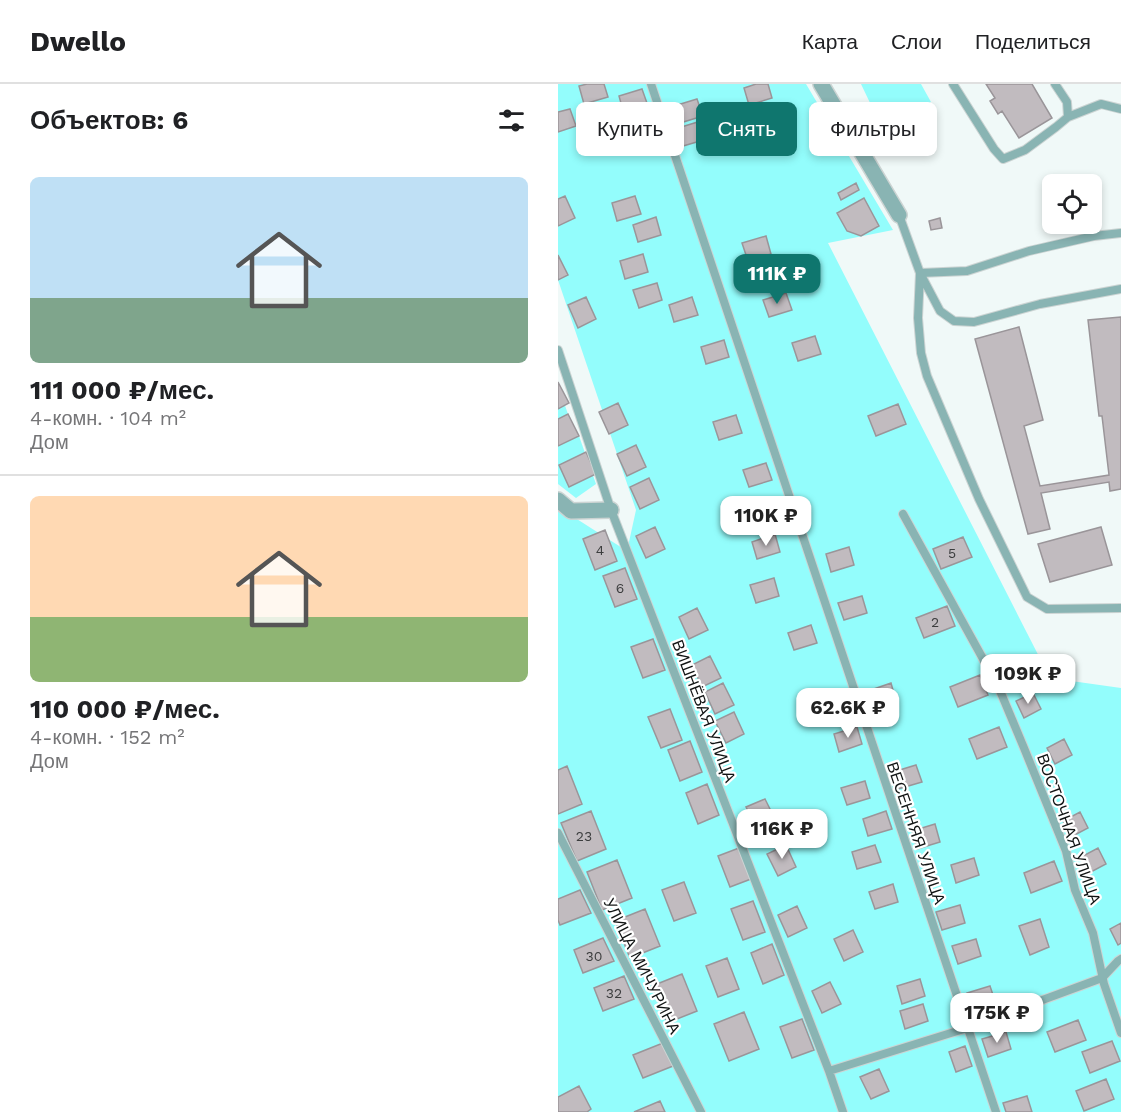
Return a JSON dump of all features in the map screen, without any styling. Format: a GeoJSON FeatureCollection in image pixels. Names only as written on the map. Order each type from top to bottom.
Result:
{"type":"FeatureCollection","features":[{"type":"Feature","properties":{"kind":"street"},"geometry":{"type":"LineString","coordinates":[[821,84],[899,215]]}},
{"type":"Feature","properties":{"kind":"street"},"geometry":{"type":"LineString","coordinates":[[558,500],[571,511],[611,510]]}},
{"type":"Feature","properties":{"kind":"lane","name":"ВЕСЕННЯЯ УЛИЦА"},"geometry":{"type":"LineString","coordinates":[[651,84],[996,1112]]}},
{"type":"Feature","properties":{"kind":"lane"},"geometry":{"type":"LineString","coordinates":[[953,84],[992,146],[1003,159],[1025,150],[1068,117],[1101,104],[1121,109]]}},
{"type":"Feature","properties":{"kind":"lane"},"geometry":{"type":"LineString","coordinates":[[1055,84],[1067,102],[1068,117]]}},
{"type":"Feature","properties":{"kind":"lane"},"geometry":{"type":"LineString","coordinates":[[899,215],[920,273],[940,311],[954,321],[974,322],[1040,304],[1121,289]]}},
{"type":"Feature","properties":{"kind":"lane"},"geometry":{"type":"LineString","coordinates":[[920,273],[968,271],[1029,251],[1094,236],[1121,233]]}},
{"type":"Feature","properties":{"kind":"lane"},"geometry":{"type":"LineString","coordinates":[[920,273],[918,318],[921,353],[927,376],[979,498],[1027,597],[1047,609],[1121,608]]}},
{"type":"Feature","properties":{"kind":"lane","name":"ВИШНЁВАЯ УЛИЦА"},"geometry":{"type":"LineString","coordinates":[[558,350],[611,510],[830,1071],[843,1112]]}},
{"type":"Feature","properties":{"kind":"lane","name":"ВОСТОЧНАЯ УЛИЦА"},"geometry":{"type":"LineString","coordinates":[[903,514],[998,686],[1066,851],[1076,890],[1093,933],[1102,978],[1121,1033]]}},
{"type":"Feature","properties":{"kind":"lane","name":"УЛИЦА МИЧУРИНА"},"geometry":{"type":"LineString","coordinates":[[558,833],[702,1112]]}},
{"type":"Feature","properties":{"kind":"lane"},"geometry":{"type":"LineString","coordinates":[[830,1071],[967,1028],[1102,978],[1121,959]]}},
{"type":"Feature","properties":{"kind":"shaded area"},"geometry":{"type":"Polygon","coordinates":[[[558,84],[806,84],[817,102],[809,102],[809,156],[849,156],[893,230],[828,243],[1050,678],[1121,688],[1121,1112],[558,1112],[558,507],[627,551],[636,510],[558,280],[558,84]]]}},
{"type":"Feature","properties":{"kind":"shaded area"},"geometry":{"type":"Polygon","coordinates":[[[861,84],[921,84],[931,102],[870,102],[861,84]]]}},
{"type":"Feature","properties":{"kind":"shaded area"},"geometry":{"type":"Polygon","coordinates":[[[558,386],[596,484],[576,498],[558,484],[558,386]]]}},
{"type":"Feature","properties":{"kind":"building"},"geometry":{"type":"Polygon","coordinates":[[[604,84],[608,97],[583,102],[579,86],[604,84]]]}},
{"type":"Feature","properties":{"kind":"building"},"geometry":{"type":"Polygon","coordinates":[[[756,84],[768,84],[772,98],[748,102],[744,88],[756,84]]]}},
{"type":"Feature","properties":{"kind":"building"},"geometry":{"type":"Polygon","coordinates":[[[986,84],[1032,84],[1052,118],[1019,138],[1002,111],[998,114],[990,101],[995,98],[986,84]]]}},
{"type":"Feature","properties":{"kind":"building"},"geometry":{"type":"Polygon","coordinates":[[[642,89],[647,102],[621,102],[619,96],[642,89]]]}},
{"type":"Feature","properties":{"kind":"building"},"geometry":{"type":"Polygon","coordinates":[[[697,99],[696,118],[684,122],[684,103],[697,99]]]}},
{"type":"Feature","properties":{"kind":"building"},"geometry":{"type":"Polygon","coordinates":[[[570,109],[576,126],[558,132],[558,112],[570,109]]]}},
{"type":"Feature","properties":{"kind":"building"},"geometry":{"type":"Polygon","coordinates":[[[696,123],[696,142],[684,146],[684,126],[696,123]]]}},
{"type":"Feature","properties":{"kind":"building"},"geometry":{"type":"Polygon","coordinates":[[[856,183],[859,190],[841,200],[838,193],[856,183]]]}},
{"type":"Feature","properties":{"kind":"building"},"geometry":{"type":"Polygon","coordinates":[[[565,196],[575,218],[558,226],[558,199],[565,196]]]}},
{"type":"Feature","properties":{"kind":"building"},"geometry":{"type":"Polygon","coordinates":[[[635,196],[641,214],[617,221],[612,203],[635,196]]]}},
{"type":"Feature","properties":{"kind":"building"},"geometry":{"type":"Polygon","coordinates":[[[864,198],[879,226],[861,236],[847,231],[837,213],[864,198]]]}},
{"type":"Feature","properties":{"kind":"building"},"geometry":{"type":"Polygon","coordinates":[[[656,217],[661,235],[638,242],[633,225],[656,217]]]}},
{"type":"Feature","properties":{"kind":"building"},"geometry":{"type":"Polygon","coordinates":[[[940,218],[942,228],[931,230],[929,221],[940,218]]]}},
{"type":"Feature","properties":{"kind":"building"},"geometry":{"type":"Polygon","coordinates":[[[766,236],[771,254],[748,261],[742,243],[766,236]]]}},
{"type":"Feature","properties":{"kind":"building"},"geometry":{"type":"Polygon","coordinates":[[[643,254],[648,272],[625,279],[620,261],[643,254]]]}},
{"type":"Feature","properties":{"kind":"building"},"geometry":{"type":"Polygon","coordinates":[[[558,255],[568,275],[558,280],[558,255]]]}},
{"type":"Feature","properties":{"kind":"building"},"geometry":{"type":"Polygon","coordinates":[[[657,283],[662,300],[639,308],[633,290],[657,283]]]}},
{"type":"Feature","properties":{"kind":"building"},"geometry":{"type":"Polygon","coordinates":[[[786,293],[792,310],[769,317],[763,300],[786,293]]]}},
{"type":"Feature","properties":{"kind":"building"},"geometry":{"type":"Polygon","coordinates":[[[586,297],[596,319],[578,328],[568,305],[586,297]]]}},
{"type":"Feature","properties":{"kind":"building"},"geometry":{"type":"Polygon","coordinates":[[[692,297],[698,315],[674,322],[669,305],[692,297]]]}},
{"type":"Feature","properties":{"kind":"building"},"geometry":{"type":"Polygon","coordinates":[[[1121,317],[1121,489],[1110,491],[1109,482],[1041,493],[1050,529],[1028,534],[975,339],[1019,327],[1043,420],[1024,426],[1040,486],[1109,475],[1102,416],[1099,416],[1088,320],[1121,317]]]}},
{"type":"Feature","properties":{"kind":"building"},"geometry":{"type":"Polygon","coordinates":[[[815,336],[821,354],[798,361],[792,343],[815,336]]]}},
{"type":"Feature","properties":{"kind":"building"},"geometry":{"type":"Polygon","coordinates":[[[724,340],[729,357],[706,364],[701,347],[724,340]]]}},
{"type":"Feature","properties":{"kind":"building"},"geometry":{"type":"Polygon","coordinates":[[[558,382],[569,403],[558,409],[558,382]]]}},
{"type":"Feature","properties":{"kind":"building"},"geometry":{"type":"Polygon","coordinates":[[[618,403],[628,425],[609,434],[599,412],[618,403]]]}},
{"type":"Feature","properties":{"kind":"building"},"geometry":{"type":"Polygon","coordinates":[[[898,404],[906,424],[876,436],[868,416],[898,404]]]}},
{"type":"Feature","properties":{"kind":"building"},"geometry":{"type":"Polygon","coordinates":[[[568,414],[579,436],[558,446],[558,419],[568,414]]]}},
{"type":"Feature","properties":{"kind":"building"},"geometry":{"type":"Polygon","coordinates":[[[736,415],[742,433],[719,440],[713,422],[736,415]]]}},
{"type":"Feature","properties":{"kind":"building"},"geometry":{"type":"Polygon","coordinates":[[[636,445],[646,467],[627,476],[617,454],[636,445]]]}},
{"type":"Feature","properties":{"kind":"building"},"geometry":{"type":"Polygon","coordinates":[[[586,452],[596,474],[569,487],[559,465],[586,452]]]}},
{"type":"Feature","properties":{"kind":"building"},"geometry":{"type":"Polygon","coordinates":[[[766,463],[772,480],[749,487],[743,470],[766,463]]]}},
{"type":"Feature","properties":{"kind":"building"},"geometry":{"type":"Polygon","coordinates":[[[649,478],[659,500],[640,509],[630,487],[649,478]]]}},
{"type":"Feature","properties":{"kind":"building"},"geometry":{"type":"Polygon","coordinates":[[[789,499],[795,517],[771,524],[766,507],[789,499]]]}},
{"type":"Feature","properties":{"kind":"building"},"geometry":{"type":"Polygon","coordinates":[[[655,527],[665,549],[646,558],[636,536],[655,527]]]}},
{"type":"Feature","properties":{"kind":"building"},"geometry":{"type":"Polygon","coordinates":[[[1101,527],[1112,565],[1050,582],[1038,544],[1101,527]]]}},
{"type":"Feature","properties":{"kind":"building"},"geometry":{"type":"Polygon","coordinates":[[[605,530],[617,561],[595,570],[583,539],[605,530]]]}},
{"type":"Feature","properties":{"kind":"building"},"geometry":{"type":"Polygon","coordinates":[[[775,534],[780,552],[757,559],[752,542],[775,534]]]}},
{"type":"Feature","properties":{"kind":"building"},"geometry":{"type":"Polygon","coordinates":[[[963,537],[972,557],[941,569],[933,549],[963,537]]]}},
{"type":"Feature","properties":{"kind":"building"},"geometry":{"type":"Polygon","coordinates":[[[849,547],[854,565],[831,572],[826,554],[849,547]]]}},
{"type":"Feature","properties":{"kind":"building"},"geometry":{"type":"Polygon","coordinates":[[[625,568],[637,599],[615,607],[603,576],[625,568]]]}},
{"type":"Feature","properties":{"kind":"building"},"geometry":{"type":"Polygon","coordinates":[[[774,578],[779,596],[756,603],[750,585],[774,578]]]}},
{"type":"Feature","properties":{"kind":"building"},"geometry":{"type":"Polygon","coordinates":[[[862,596],[867,613],[844,620],[838,603],[862,596]]]}},
{"type":"Feature","properties":{"kind":"building"},"geometry":{"type":"Polygon","coordinates":[[[947,606],[955,626],[924,638],[916,618],[947,606]]]}},
{"type":"Feature","properties":{"kind":"building"},"geometry":{"type":"Polygon","coordinates":[[[697,608],[708,630],[689,639],[679,617],[697,608]]]}},
{"type":"Feature","properties":{"kind":"building"},"geometry":{"type":"Polygon","coordinates":[[[811,625],[817,643],[794,650],[788,633],[811,625]]]}},
{"type":"Feature","properties":{"kind":"building"},"geometry":{"type":"Polygon","coordinates":[[[653,639],[665,670],[643,678],[631,647],[653,639]]]}},
{"type":"Feature","properties":{"kind":"building"},"geometry":{"type":"Polygon","coordinates":[[[710,656],[721,678],[702,687],[692,665],[710,656]]]}},
{"type":"Feature","properties":{"kind":"building"},"geometry":{"type":"Polygon","coordinates":[[[980,675],[988,695],[958,707],[950,687],[980,675]]]}},
{"type":"Feature","properties":{"kind":"building"},"geometry":{"type":"Polygon","coordinates":[[[723,683],[734,705],[715,714],[705,692],[723,683]]]}},
{"type":"Feature","properties":{"kind":"building"},"geometry":{"type":"Polygon","coordinates":[[[891,683],[896,701],[873,708],[868,691],[891,683]]]}},
{"type":"Feature","properties":{"kind":"building"},"geometry":{"type":"Polygon","coordinates":[[[1033,693],[1041,709],[1024,718],[1016,701],[1033,693]]]}},
{"type":"Feature","properties":{"kind":"building"},"geometry":{"type":"Polygon","coordinates":[[[670,709],[682,740],[661,748],[648,717],[670,709]]]}},
{"type":"Feature","properties":{"kind":"building"},"geometry":{"type":"Polygon","coordinates":[[[734,712],[744,734],[726,743],[715,721],[734,712]]]}},
{"type":"Feature","properties":{"kind":"building"},"geometry":{"type":"Polygon","coordinates":[[[857,727],[862,744],[839,752],[834,734],[857,727]]]}},
{"type":"Feature","properties":{"kind":"building"},"geometry":{"type":"Polygon","coordinates":[[[999,727],[1007,747],[977,759],[969,739],[999,727]]]}},
{"type":"Feature","properties":{"kind":"building"},"geometry":{"type":"Polygon","coordinates":[[[1064,739],[1072,755],[1055,764],[1047,748],[1064,739]]]}},
{"type":"Feature","properties":{"kind":"building"},"geometry":{"type":"Polygon","coordinates":[[[690,741],[702,772],[680,781],[668,750],[690,741]]]}},
{"type":"Feature","properties":{"kind":"building"},"geometry":{"type":"Polygon","coordinates":[[[916,765],[922,782],[898,789],[893,772],[916,765]]]}},
{"type":"Feature","properties":{"kind":"building"},"geometry":{"type":"Polygon","coordinates":[[[567,766],[582,804],[558,814],[558,770],[567,766]]]}},
{"type":"Feature","properties":{"kind":"building"},"geometry":{"type":"Polygon","coordinates":[[[865,781],[870,798],[847,805],[841,788],[865,781]]]}},
{"type":"Feature","properties":{"kind":"building"},"geometry":{"type":"Polygon","coordinates":[[[707,784],[719,815],[698,824],[686,793],[707,784]]]}},
{"type":"Feature","properties":{"kind":"building"},"geometry":{"type":"Polygon","coordinates":[[[765,799],[776,821],[757,829],[746,807],[765,799]]]}},
{"type":"Feature","properties":{"kind":"building"},"geometry":{"type":"Polygon","coordinates":[[[591,811],[606,849],[577,861],[561,823],[591,811]]]}},
{"type":"Feature","properties":{"kind":"building"},"geometry":{"type":"Polygon","coordinates":[[[886,811],[892,829],[868,836],[863,819],[886,811]]]}},
{"type":"Feature","properties":{"kind":"building"},"geometry":{"type":"Polygon","coordinates":[[[1080,812],[1088,828],[1071,837],[1063,821],[1080,812]]]}},
{"type":"Feature","properties":{"kind":"building"},"geometry":{"type":"Polygon","coordinates":[[[935,824],[940,842],[917,849],[912,831],[935,824]]]}},
{"type":"Feature","properties":{"kind":"building"},"geometry":{"type":"Polygon","coordinates":[[[786,845],[796,867],[778,876],[767,854],[786,845]]]}},
{"type":"Feature","properties":{"kind":"building"},"geometry":{"type":"Polygon","coordinates":[[[875,845],[881,862],[857,869],[852,852],[875,845]]]}},
{"type":"Feature","properties":{"kind":"building"},"geometry":{"type":"Polygon","coordinates":[[[739,848],[751,879],[730,887],[718,856],[739,848]]]}},
{"type":"Feature","properties":{"kind":"building"},"geometry":{"type":"Polygon","coordinates":[[[1098,848],[1106,864],[1089,873],[1081,857],[1098,848]]]}},
{"type":"Feature","properties":{"kind":"building"},"geometry":{"type":"Polygon","coordinates":[[[974,858],[979,875],[956,883],[951,865],[974,858]]]}},
{"type":"Feature","properties":{"kind":"building"},"geometry":{"type":"Polygon","coordinates":[[[617,860],[632,898],[602,910],[587,872],[617,860]]]}},
{"type":"Feature","properties":{"kind":"building"},"geometry":{"type":"Polygon","coordinates":[[[1054,861],[1062,881],[1031,893],[1024,873],[1054,861]]]}},
{"type":"Feature","properties":{"kind":"building"},"geometry":{"type":"Polygon","coordinates":[[[684,882],[696,913],[674,921],[662,890],[684,882]]]}},
{"type":"Feature","properties":{"kind":"building"},"geometry":{"type":"Polygon","coordinates":[[[893,884],[898,902],[875,909],[869,892],[893,884]]]}},
{"type":"Feature","properties":{"kind":"building"},"geometry":{"type":"Polygon","coordinates":[[[580,890],[591,913],[560,925],[558,899],[580,890]]]}},
{"type":"Feature","properties":{"kind":"building"},"geometry":{"type":"Polygon","coordinates":[[[753,901],[765,932],[743,940],[731,909],[753,901]]]}},
{"type":"Feature","properties":{"kind":"building"},"geometry":{"type":"Polygon","coordinates":[[[960,905],[965,923],[942,930],[936,912],[960,905]]]}},
{"type":"Feature","properties":{"kind":"building"},"geometry":{"type":"Polygon","coordinates":[[[797,906],[807,928],[788,937],[778,915],[797,906]]]}},
{"type":"Feature","properties":{"kind":"building"},"geometry":{"type":"Polygon","coordinates":[[[645,909],[660,946],[630,958],[615,921],[645,909]]]}},
{"type":"Feature","properties":{"kind":"building"},"geometry":{"type":"Polygon","coordinates":[[[1040,919],[1049,947],[1030,955],[1019,926],[1040,919]]]}},
{"type":"Feature","properties":{"kind":"building"},"geometry":{"type":"Polygon","coordinates":[[[1121,923],[1121,943],[1118,945],[1110,929],[1121,923]]]}},
{"type":"Feature","properties":{"kind":"building"},"geometry":{"type":"Polygon","coordinates":[[[853,930],[863,952],[844,961],[834,939],[853,930]]]}},
{"type":"Feature","properties":{"kind":"building"},"geometry":{"type":"Polygon","coordinates":[[[603,938],[614,961],[583,973],[574,950],[603,938]]]}},
{"type":"Feature","properties":{"kind":"building"},"geometry":{"type":"Polygon","coordinates":[[[976,939],[981,956],[958,964],[952,946],[976,939]]]}},
{"type":"Feature","properties":{"kind":"building"},"geometry":{"type":"Polygon","coordinates":[[[772,944],[784,975],[763,984],[751,953],[772,944]]]}},
{"type":"Feature","properties":{"kind":"building"},"geometry":{"type":"Polygon","coordinates":[[[727,958],[739,989],[718,997],[706,966],[727,958]]]}},
{"type":"Feature","properties":{"kind":"building"},"geometry":{"type":"Polygon","coordinates":[[[682,974],[697,1011],[667,1023],[652,986],[682,974]]]}},
{"type":"Feature","properties":{"kind":"building"},"geometry":{"type":"Polygon","coordinates":[[[624,976],[634,999],[603,1011],[594,988],[624,976]]]}},
{"type":"Feature","properties":{"kind":"building"},"geometry":{"type":"Polygon","coordinates":[[[920,979],[925,996],[902,1004],[897,986],[920,979]]]}},
{"type":"Feature","properties":{"kind":"building"},"geometry":{"type":"Polygon","coordinates":[[[830,982],[841,1004],[822,1013],[812,991],[830,982]]]}},
{"type":"Feature","properties":{"kind":"building"},"geometry":{"type":"Polygon","coordinates":[[[990,986],[996,1004],[973,1011],[967,993],[990,986]]]}},
{"type":"Feature","properties":{"kind":"building"},"geometry":{"type":"Polygon","coordinates":[[[923,1004],[928,1021],[905,1029],[900,1011],[923,1004]]]}},
{"type":"Feature","properties":{"kind":"building"},"geometry":{"type":"Polygon","coordinates":[[[744,1012],[759,1049],[729,1061],[714,1024],[744,1012]]]}},
{"type":"Feature","properties":{"kind":"building"},"geometry":{"type":"Polygon","coordinates":[[[802,1019],[814,1050],[792,1058],[780,1027],[802,1019]]]}},
{"type":"Feature","properties":{"kind":"building"},"geometry":{"type":"Polygon","coordinates":[[[1078,1020],[1086,1040],[1055,1052],[1047,1032],[1078,1020]]]}},
{"type":"Feature","properties":{"kind":"building"},"geometry":{"type":"Polygon","coordinates":[[[1006,1032],[1011,1049],[988,1057],[982,1039],[1006,1032]]]}},
{"type":"Feature","properties":{"kind":"building"},"geometry":{"type":"Polygon","coordinates":[[[1112,1041],[1120,1061],[1090,1073],[1082,1052],[1112,1041]]]}},
{"type":"Feature","properties":{"kind":"building"},"geometry":{"type":"Polygon","coordinates":[[[663,1043],[673,1066],[643,1078],[633,1055],[663,1043]]]}},
{"type":"Feature","properties":{"kind":"building"},"geometry":{"type":"Polygon","coordinates":[[[965,1046],[972,1066],[956,1072],[949,1052],[965,1046]]]}},
{"type":"Feature","properties":{"kind":"building"},"geometry":{"type":"Polygon","coordinates":[[[879,1069],[889,1091],[871,1099],[860,1077],[879,1069]]]}},
{"type":"Feature","properties":{"kind":"building"},"geometry":{"type":"Polygon","coordinates":[[[1106,1079],[1114,1099],[1084,1111],[1076,1091],[1106,1079]]]}},
{"type":"Feature","properties":{"kind":"building"},"geometry":{"type":"Polygon","coordinates":[[[579,1086],[591,1109],[587,1112],[558,1112],[558,1097],[579,1086]]]}},
{"type":"Feature","properties":{"kind":"building"},"geometry":{"type":"Polygon","coordinates":[[[1027,1096],[1032,1112],[1006,1112],[1003,1103],[1027,1096]]]}},
{"type":"Feature","properties":{"kind":"building"},"geometry":{"type":"Polygon","coordinates":[[[660,1101],[665,1112],[634,1112],[660,1101]]]}}]}
